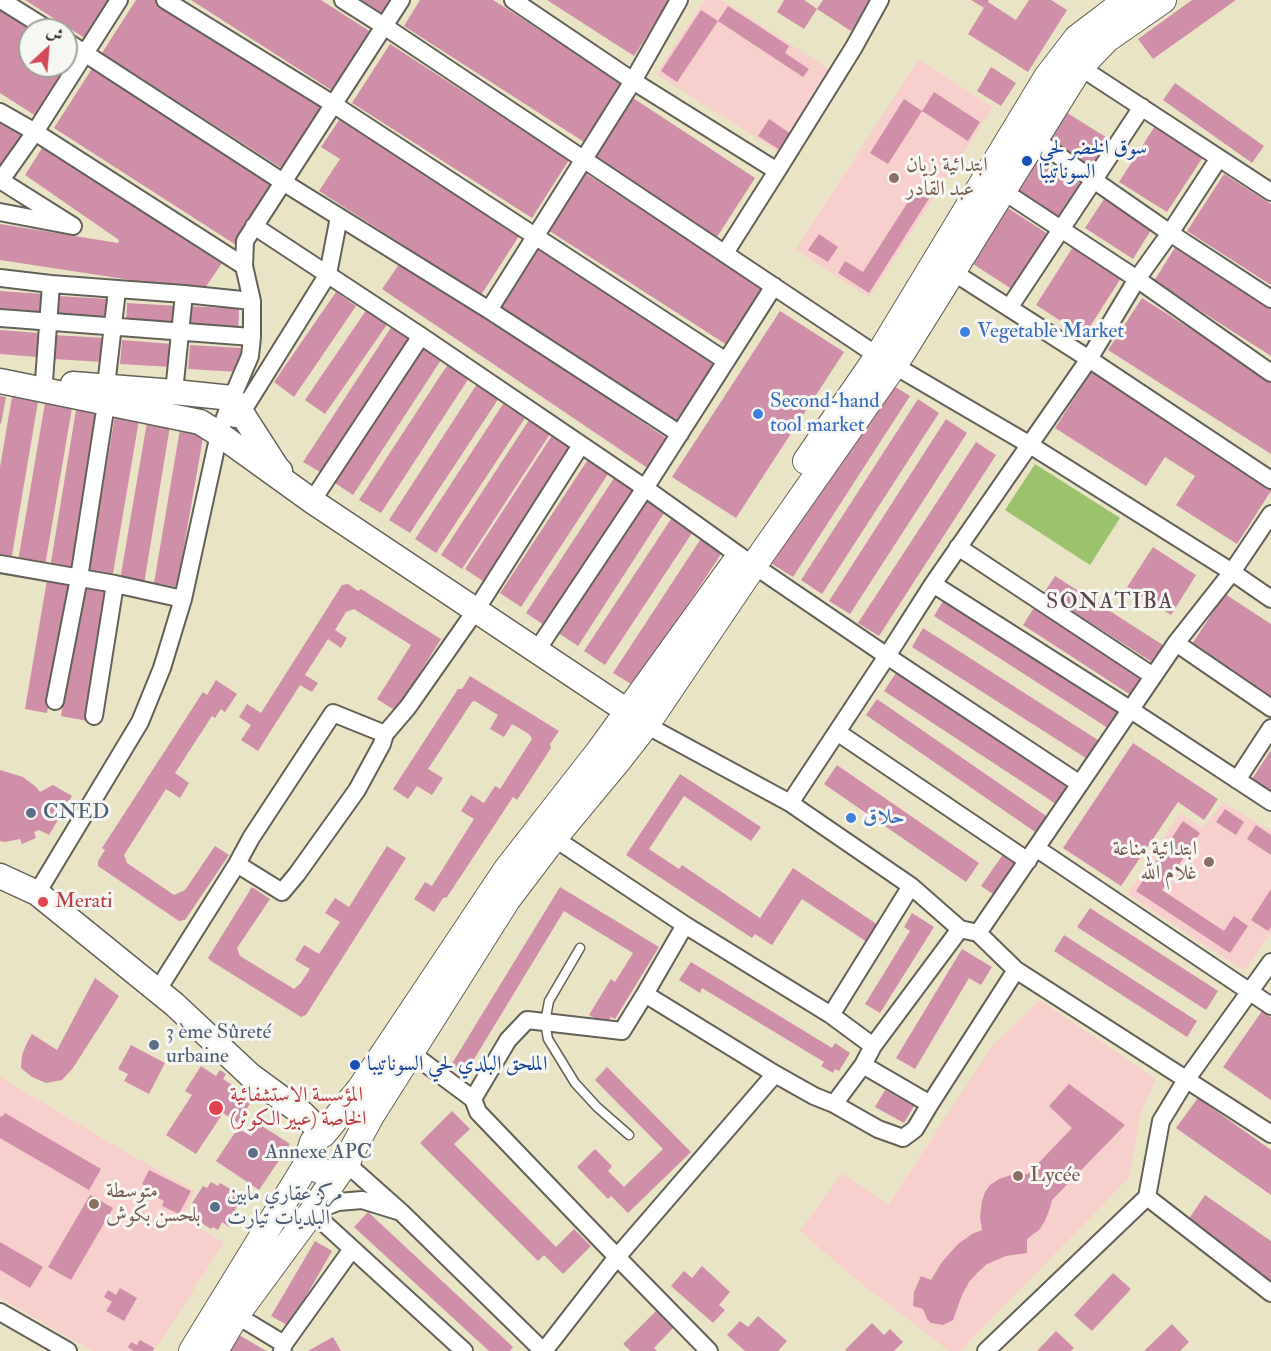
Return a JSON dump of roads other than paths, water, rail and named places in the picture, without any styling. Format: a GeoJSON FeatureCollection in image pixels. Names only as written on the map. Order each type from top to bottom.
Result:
{"type":"FeatureCollection","features":[{"type":"Feature","properties":{"kind":"main road"},"geometry":{"type":"LineString","coordinates":[[886,360],[1047,77],[1077,38],[1127,0]]}},
{"type":"Feature","properties":{"kind":"main road"},"geometry":{"type":"LineString","coordinates":[[215,1351],[236,1315],[346,1163],[372,1114],[402,1046],[507,869],[638,718],[886,360],[952,272],[1080,67],[1107,39],[1163,0]]}},
{"type":"Feature","properties":{"kind":"main road"},"geometry":{"type":"LineString","coordinates":[[192,1351],[320,1140],[360,1089],[402,1046],[507,900],[554,838],[617,762],[638,718]]}},
{"type":"Feature","properties":{"kind":"main road"},"geometry":{"type":"LineString","coordinates":[[329,1133],[341,1137],[349,1147],[346,1163],[328,1174],[317,1170],[320,1140],[329,1133]]}},
{"type":"Feature","properties":{"kind":"street"},"geometry":{"type":"LineString","coordinates":[[1,0],[30,18]]}},
{"type":"Feature","properties":{"kind":"street"},"geometry":{"type":"LineString","coordinates":[[0,212],[74,226],[0,180],[35,132],[120,0]]}},
{"type":"Feature","properties":{"kind":"street"},"geometry":{"type":"LineString","coordinates":[[165,0],[333,104],[726,361]]}},
{"type":"Feature","properties":{"kind":"street"},"geometry":{"type":"LineString","coordinates":[[342,0],[886,360],[1030,445],[1271,599]]}},
{"type":"Feature","properties":{"kind":"street"},"geometry":{"type":"LineString","coordinates":[[237,405],[250,356],[252,337],[252,301],[244,266],[245,241],[400,0]]}},
{"type":"Feature","properties":{"kind":"street"},"geometry":{"type":"LineString","coordinates":[[513,0],[633,81],[777,171]]}},
{"type":"Feature","properties":{"kind":"street"},"geometry":{"type":"LineString","coordinates":[[489,310],[633,81],[679,0]]}},
{"type":"Feature","properties":{"kind":"street"},"geometry":{"type":"LineString","coordinates":[[725,253],[854,47],[880,0]]}},
{"type":"Feature","properties":{"kind":"street"},"geometry":{"type":"LineString","coordinates":[[78,48],[283,182],[489,310],[680,434]]}},
{"type":"Feature","properties":{"kind":"street"},"geometry":{"type":"LineString","coordinates":[[1080,67],[1271,192]]}},
{"type":"Feature","properties":{"kind":"street"},"geometry":{"type":"LineString","coordinates":[[1009,308],[1142,107]]}},
{"type":"Feature","properties":{"kind":"street"},"geometry":{"type":"LineString","coordinates":[[0,112],[244,266]]}},
{"type":"Feature","properties":{"kind":"street"},"geometry":{"type":"LineString","coordinates":[[1036,140],[1170,233],[1271,299]]}},
{"type":"Feature","properties":{"kind":"street"},"geometry":{"type":"LineString","coordinates":[[790,803],[933,584],[1089,359],[1137,279],[1219,158]]}},
{"type":"Feature","properties":{"kind":"street"},"geometry":{"type":"LineString","coordinates":[[1003,191],[1137,279],[1271,373]]}},
{"type":"Feature","properties":{"kind":"street"},"geometry":{"type":"LineString","coordinates":[[37,893],[140,722],[162,668],[183,598],[219,434],[328,274],[339,217]]}},
{"type":"Feature","properties":{"kind":"street"},"geometry":{"type":"LineString","coordinates":[[254,226],[421,336],[887,656],[1080,784]]}},
{"type":"Feature","properties":{"kind":"street"},"geometry":{"type":"LineString","coordinates":[[952,272],[1089,359],[1271,480]]}},
{"type":"Feature","properties":{"kind":"street"},"geometry":{"type":"LineString","coordinates":[[0,278],[252,301]]}},
{"type":"Feature","properties":{"kind":"street"},"geometry":{"type":"LineString","coordinates":[[44,381],[51,284]]}},
{"type":"Feature","properties":{"kind":"street"},"geometry":{"type":"LineString","coordinates":[[537,650],[645,488],[774,286]]}},
{"type":"Feature","properties":{"kind":"street"},"geometry":{"type":"LineString","coordinates":[[54,700],[79,578],[106,395],[117,290]]}},
{"type":"Feature","properties":{"kind":"street"},"geometry":{"type":"LineString","coordinates":[[174,392],[184,294]]}},
{"type":"Feature","properties":{"kind":"street"},"geometry":{"type":"LineString","coordinates":[[0,318],[252,337]]}},
{"type":"Feature","properties":{"kind":"street"},"geometry":{"type":"LineString","coordinates":[[312,501],[421,336]]}},
{"type":"Feature","properties":{"kind":"street"},"geometry":{"type":"LineString","coordinates":[[0,379],[106,395],[174,392],[237,405],[276,468],[312,501]]}},
{"type":"Feature","properties":{"kind":"street"},"geometry":{"type":"LineString","coordinates":[[0,379],[44,381],[106,395],[200,422],[312,501],[638,718],[790,803],[910,886],[960,929],[978,933],[1016,970],[1271,1134]]}},
{"type":"Feature","properties":{"kind":"street"},"geometry":{"type":"LineString","coordinates":[[237,864],[282,892],[297,874],[357,790],[385,734],[408,707],[476,610],[581,445]]}},
{"type":"Feature","properties":{"kind":"street"},"geometry":{"type":"LineString","coordinates":[[978,933],[1176,643],[1232,572],[1271,514]]}},
{"type":"Feature","properties":{"kind":"street"},"geometry":{"type":"LineString","coordinates":[[958,547],[1153,676]]}},
{"type":"Feature","properties":{"kind":"street"},"geometry":{"type":"LineString","coordinates":[[0,564],[183,598]]}},
{"type":"Feature","properties":{"kind":"street"},"geometry":{"type":"LineString","coordinates":[[94,716],[115,584]]}},
{"type":"Feature","properties":{"kind":"street"},"geometry":{"type":"LineString","coordinates":[[933,584],[1271,802]]}},
{"type":"Feature","properties":{"kind":"street"},"geometry":{"type":"LineString","coordinates":[[1176,643],[1271,708]]}},
{"type":"Feature","properties":{"kind":"street"},"geometry":{"type":"LineString","coordinates":[[157,991],[251,838],[333,713],[385,734]]}},
{"type":"Feature","properties":{"kind":"street"},"geometry":{"type":"LineString","coordinates":[[1237,780],[1271,728]]}},
{"type":"Feature","properties":{"kind":"street"},"geometry":{"type":"LineString","coordinates":[[837,732],[1271,1006]]}},
{"type":"Feature","properties":{"kind":"street"},"geometry":{"type":"LineString","coordinates":[[554,838],[685,925],[831,1015],[873,1046]]}},
{"type":"Feature","properties":{"kind":"street"},"geometry":{"type":"LineString","coordinates":[[0,876],[37,893],[174,1004],[320,1140]]}},
{"type":"Feature","properties":{"kind":"street"},"geometry":{"type":"LineString","coordinates":[[831,1015],[910,886]]}},
{"type":"Feature","properties":{"kind":"street"},"geometry":{"type":"LineString","coordinates":[[473,1099],[508,1040],[527,1020],[622,1031],[685,925]]}},
{"type":"Feature","properties":{"kind":"street"},"geometry":{"type":"LineString","coordinates":[[834,1104],[863,1065],[873,1046],[960,929]]}},
{"type":"Feature","properties":{"kind":"street"},"geometry":{"type":"LineString","coordinates":[[986,1351],[1148,1197],[1161,1121],[1185,1080],[1271,962]]}},
{"type":"Feature","properties":{"kind":"street"},"geometry":{"type":"LineString","coordinates":[[645,994],[814,1096],[834,1104],[878,1129],[903,1138],[915,1129],[1016,970]]}},
{"type":"Feature","properties":{"kind":"street"},"geometry":{"type":"LineString","coordinates":[[402,1046],[473,1099],[478,1112],[709,1351]]}},
{"type":"Feature","properties":{"kind":"street"},"geometry":{"type":"LineString","coordinates":[[863,1065],[930,1104]]}},
{"type":"Feature","properties":{"kind":"street"},"geometry":{"type":"LineString","coordinates":[[346,1163],[401,1212],[544,1351],[616,1257],[775,1074]]}},
{"type":"Feature","properties":{"kind":"street"},"geometry":{"type":"LineString","coordinates":[[251,1076],[303,1114],[317,1120],[320,1140]]}},
{"type":"Feature","properties":{"kind":"street"},"geometry":{"type":"LineString","coordinates":[[1148,1197],[1271,1293]]}},
{"type":"Feature","properties":{"kind":"street"},"geometry":{"type":"LineString","coordinates":[[401,1212],[362,1200],[338,1202],[312,1212],[464,1351]]}},
{"type":"Feature","properties":{"kind":"street"},"geometry":{"type":"LineString","coordinates":[[236,1315],[283,1347],[352,1249]]}},
{"type":"Feature","properties":{"kind":"street"},"geometry":{"type":"LineString","coordinates":[[0,1312],[69,1351]]}},
{"type":"Feature","properties":{"kind":"lane"},"geometry":{"type":"LineString","coordinates":[[580,948],[549,1001],[545,1022],[548,1039],[575,1083],[597,1107],[629,1135]]}},
{"type":"Feature","properties":{"kind":"place","name":"سوق الخضر لحي السوناتيبا"},"geometry":{"type":"Point","coordinates":[1027,161]}},
{"type":"Feature","properties":{"kind":"place","name":"ابتدائية زيان عبد القادر"},"geometry":{"type":"Point","coordinates":[894,178]}},
{"type":"Feature","properties":{"kind":"place","name":"Vegetable Market"},"geometry":{"type":"Point","coordinates":[965,332]}},
{"type":"Feature","properties":{"kind":"place","name":"Second-hand tool market"},"geometry":{"type":"Point","coordinates":[758,414]}},
{"type":"Feature","properties":{"kind":"place","name":"CNED"},"geometry":{"type":"Point","coordinates":[31,813]}},
{"type":"Feature","properties":{"kind":"place","name":"حلاق"},"geometry":{"type":"Point","coordinates":[851,818]}},
{"type":"Feature","properties":{"kind":"place","name":"ابتدائية مناعة غلام الله"},"geometry":{"type":"Point","coordinates":[1209,862]}},
{"type":"Feature","properties":{"kind":"place","name":"Merati"},"geometry":{"type":"Point","coordinates":[43,902]}},
{"type":"Feature","properties":{"kind":"place","name":"3 ème Sûreté urbaine"},"geometry":{"type":"Point","coordinates":[154,1045]}},
{"type":"Feature","properties":{"kind":"place","name":"الملحق البلدي لحي السوناتيبا"},"geometry":{"type":"Point","coordinates":[355,1065]}},
{"type":"Feature","properties":{"kind":"place","name":"المؤسسة الاستشفائية الخاصة (عبير الكوثر)"},"geometry":{"type":"Point","coordinates":[216,1108]}},
{"type":"Feature","properties":{"kind":"place","name":"Annexe APC"},"geometry":{"type":"Point","coordinates":[253,1153]}},
{"type":"Feature","properties":{"kind":"place","name":"Lycée"},"geometry":{"type":"Point","coordinates":[1018,1176]}},
{"type":"Feature","properties":{"kind":"place","name":"متوسطة بلحسن بكوش"},"geometry":{"type":"Point","coordinates":[94,1204]}},
{"type":"Feature","properties":{"kind":"place","name":"مركز عقاري مابين البلديات تيارت"},"geometry":{"type":"Point","coordinates":[215,1207]}},
{"type":"Feature","properties":{"kind":"district","name":"SONATIBA"},"geometry":{"type":"Point","coordinates":[1110,603]}}]}
